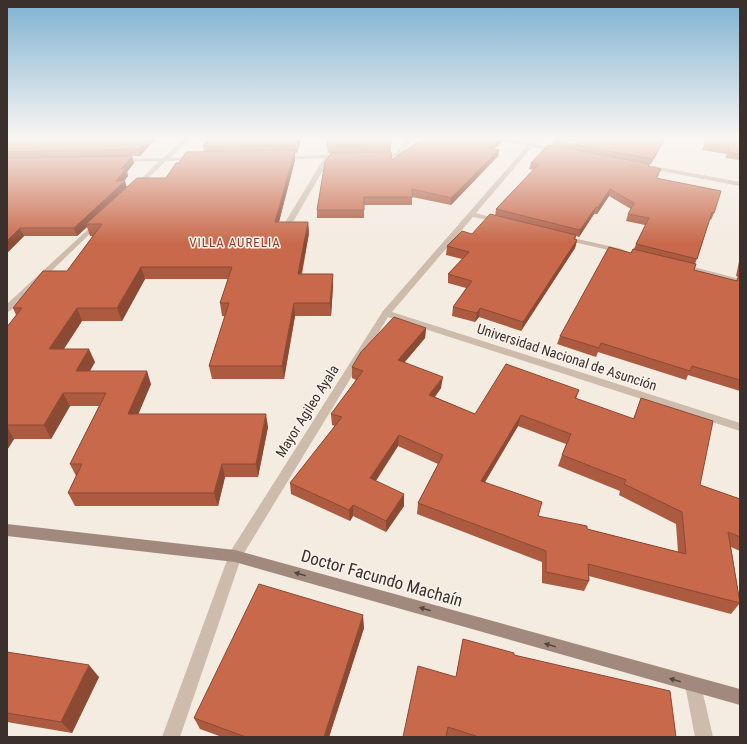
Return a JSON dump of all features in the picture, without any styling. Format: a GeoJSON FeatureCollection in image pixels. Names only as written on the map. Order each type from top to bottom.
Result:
{"type":"FeatureCollection","features":[{"type":"Feature","properties":{"kind":"main road","name":"Doctor Facundo Machaín"},"geometry":{"type":"LineString","coordinates":[[7,530],[235,556],[740,697]]}},
{"type":"Feature","properties":{"kind":"street"},"geometry":{"type":"LineString","coordinates":[[131,192],[150,174]]}},
{"type":"Feature","properties":{"kind":"street"},"geometry":{"type":"LineString","coordinates":[[285,229],[318,174]]}},
{"type":"Feature","properties":{"kind":"street","name":"Mayor Agileo Ayala"},"geometry":{"type":"LineString","coordinates":[[171,737],[235,556],[386,312],[506,174]]}},
{"type":"Feature","properties":{"kind":"street"},"geometry":{"type":"LineString","coordinates":[[685,174],[740,184]]}},
{"type":"Feature","properties":{"kind":"street"},"geometry":{"type":"LineString","coordinates":[[471,214],[510,224]]}},
{"type":"Feature","properties":{"kind":"street"},"geometry":{"type":"LineString","coordinates":[[7,309],[102,219]]}},
{"type":"Feature","properties":{"kind":"street"},"geometry":{"type":"LineString","coordinates":[[556,235],[632,254]]}},
{"type":"Feature","properties":{"kind":"street"},"geometry":{"type":"LineString","coordinates":[[671,264],[740,281]]}},
{"type":"Feature","properties":{"kind":"street","name":"Universidad Nacional de Asunción"},"geometry":{"type":"LineString","coordinates":[[386,312],[740,427]]}},
{"type":"Feature","properties":{"kind":"street"},"geometry":{"type":"LineString","coordinates":[[693,685],[704,737]]}},
{"type":"Feature","properties":{"kind":"building"},"geometry":{"type":"Polygon","coordinates":[[[7,174],[122,174],[116,181],[125,181],[74,228],[20,228],[7,241],[7,174]]]}},
{"type":"Feature","properties":{"kind":"building"},"geometry":{"type":"Polygon","coordinates":[[[169,174],[288,174],[275,222],[308,222],[298,274],[333,274],[330,303],[294,303],[282,366],[209,366],[229,303],[220,303],[232,267],[141,267],[117,308],[77,308],[49,349],[89,349],[76,371],[147,371],[128,414],[266,414],[256,464],[222,464],[214,493],[68,493],[82,464],[70,464],[106,393],[63,393],[44,425],[7,425],[7,327],[22,308],[13,308],[43,271],[67,271],[102,224],[86,224],[137,178],[166,178],[169,174]]]}},
{"type":"Feature","properties":{"kind":"building"},"geometry":{"type":"Polygon","coordinates":[[[323,174],[475,174],[451,198],[412,189],[413,197],[364,197],[364,210],[317,210],[323,174]]]}},
{"type":"Feature","properties":{"kind":"building"},"geometry":{"type":"Polygon","coordinates":[[[530,174],[658,174],[656,178],[721,191],[714,213],[712,212],[697,259],[636,244],[649,218],[628,214],[634,203],[610,189],[580,230],[496,209],[530,174]]]}},
{"type":"Feature","properties":{"kind":"building"},"geometry":{"type":"Polygon","coordinates":[[[490,214],[576,235],[574,239],[577,240],[523,322],[480,308],[477,313],[453,307],[472,281],[448,274],[469,252],[447,246],[462,231],[472,234],[490,214]]]}},
{"type":"Feature","properties":{"kind":"building"},"geometry":{"type":"Polygon","coordinates":[[[609,247],[631,253],[633,249],[696,264],[694,270],[737,281],[740,275],[740,380],[692,366],[690,371],[601,343],[599,348],[560,336],[609,247]]]}},
{"type":"Feature","properties":{"kind":"building"},"geometry":{"type":"Polygon","coordinates":[[[394,317],[426,328],[398,360],[443,377],[429,395],[475,414],[506,364],[579,390],[575,398],[634,419],[641,398],[713,421],[700,485],[740,499],[740,537],[728,532],[740,603],[588,564],[589,581],[546,572],[546,551],[418,503],[443,455],[399,435],[370,478],[404,494],[386,521],[353,505],[349,510],[290,483],[342,417],[331,414],[363,371],[352,367],[361,352],[394,317]],[[521,415],[481,481],[542,502],[538,516],[587,526],[587,529],[686,554],[682,512],[624,484],[626,480],[562,455],[571,434],[521,415]]]}},
{"type":"Feature","properties":{"kind":"building"},"geometry":{"type":"Polygon","coordinates":[[[259,584],[363,615],[324,737],[246,737],[194,718],[259,584]]]}},
{"type":"Feature","properties":{"kind":"building"},"geometry":{"type":"Polygon","coordinates":[[[463,639],[514,653],[514,655],[670,691],[676,737],[479,737],[448,727],[446,737],[403,737],[418,666],[456,677],[463,639]]]}},
{"type":"Feature","properties":{"kind":"building"},"geometry":{"type":"Polygon","coordinates":[[[7,652],[89,665],[61,722],[7,713],[7,652]]]}},
{"type":"Feature","properties":{"kind":"district","name":"VILLA AURELIA"},"geometry":{"type":"Point","coordinates":[235,242]}}]}
